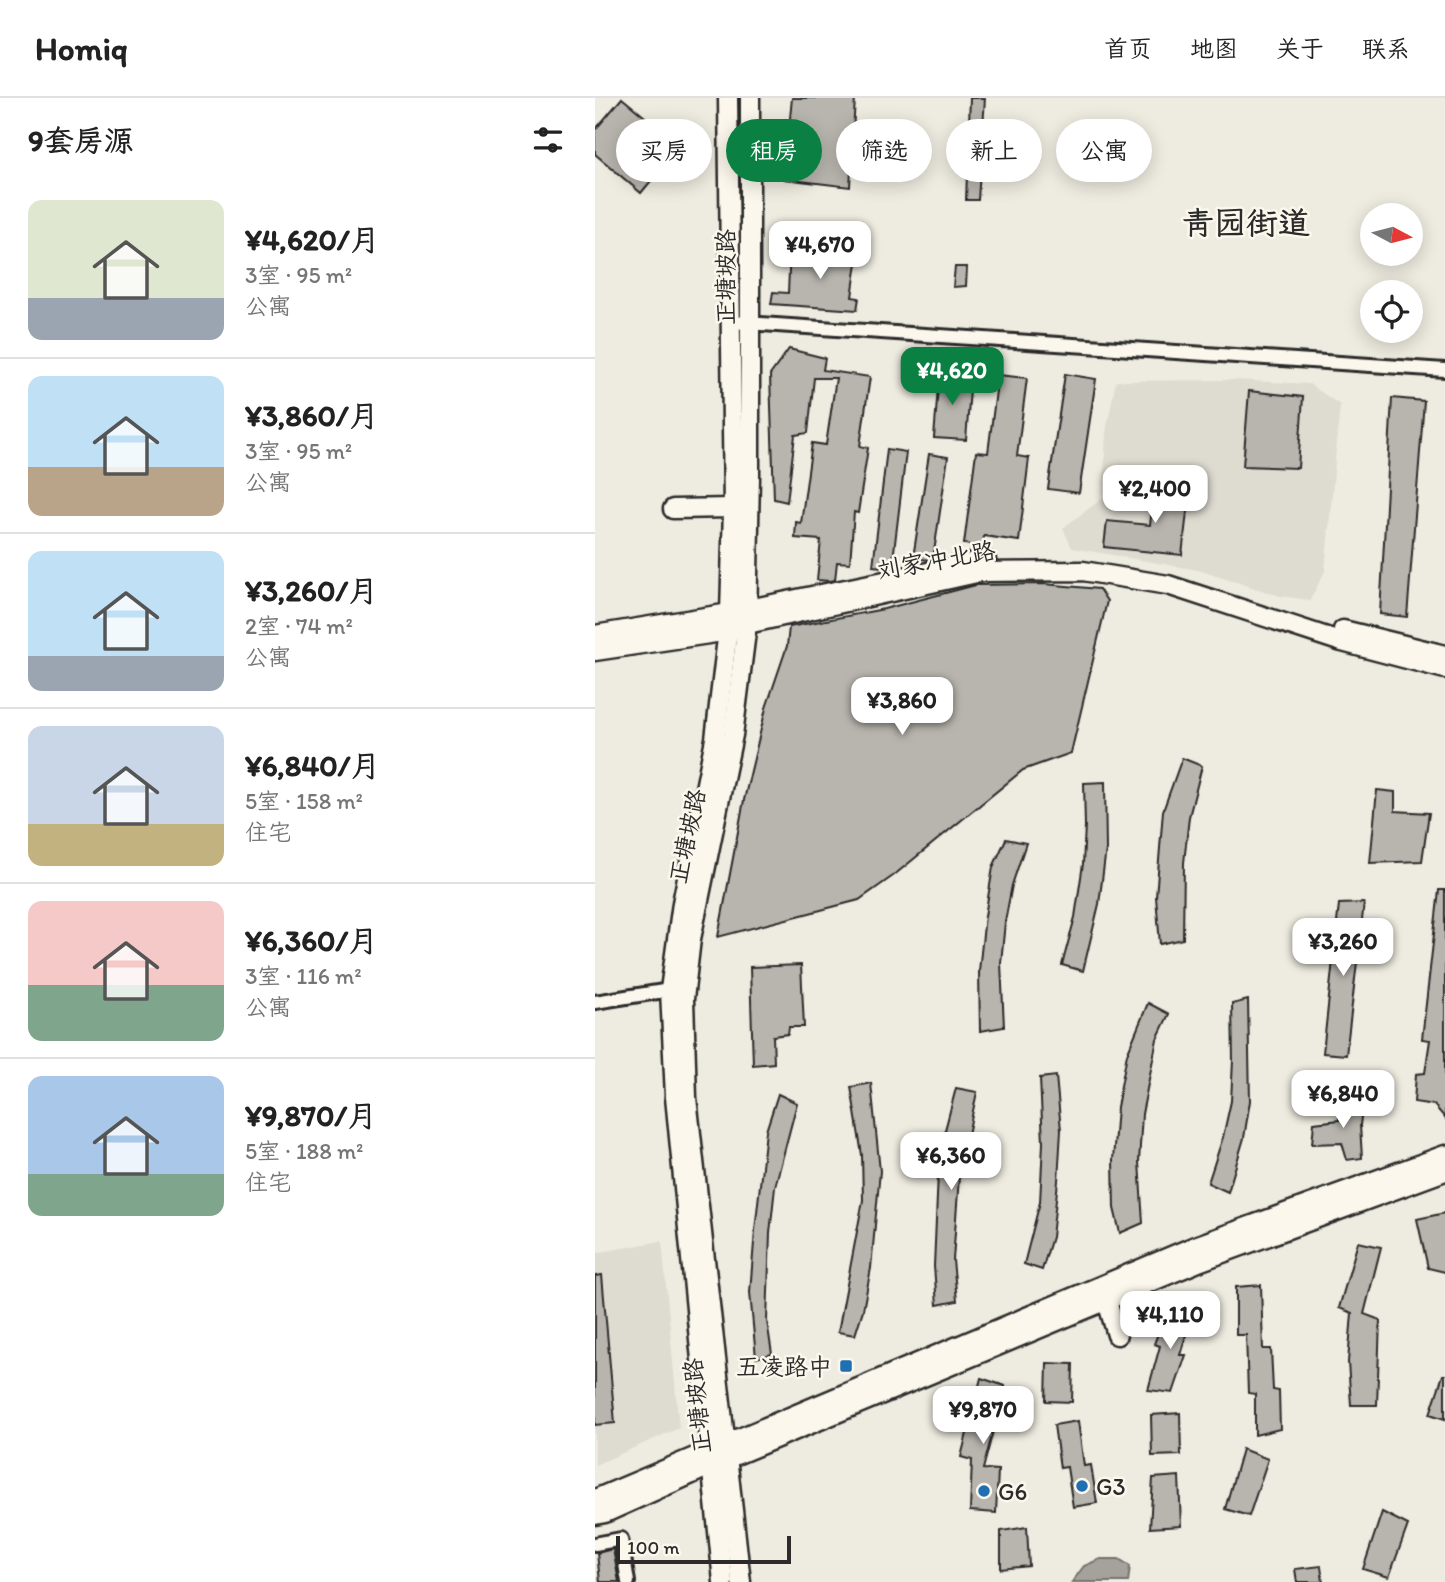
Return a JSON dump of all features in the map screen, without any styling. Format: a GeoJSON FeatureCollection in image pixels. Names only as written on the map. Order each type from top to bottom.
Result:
{"type":"FeatureCollection","features":[{"type":"Feature","properties":{"kind":"street","name":"正塘坡路"},"geometry":{"type":"LineString","coordinates":[[723,1582],[719,1454],[687,1098],[684,999],[691,939],[733,735],[738,619],[740,322],[728,98]]}},
{"type":"Feature","properties":{"kind":"street","name":"正塘坡路"},"geometry":{"type":"LineString","coordinates":[[741,1582],[719,1454],[676,1111],[670,990],[682,903],[738,619],[733,508],[750,98]]}},
{"type":"Feature","properties":{"kind":"street"},"geometry":{"type":"LineString","coordinates":[[740,322],[1445,370]]}},
{"type":"Feature","properties":{"kind":"street"},"geometry":{"type":"LineString","coordinates":[[673,509],[733,508]]}},
{"type":"Feature","properties":{"kind":"street","name":"刘家冲北路"},"geometry":{"type":"LineString","coordinates":[[595,651],[738,619],[980,559],[1084,559],[1171,573],[1346,631],[1445,655]]}},
{"type":"Feature","properties":{"kind":"street","name":"刘家冲北路"},"geometry":{"type":"LineString","coordinates":[[595,635],[738,619],[981,572],[1083,571],[1168,585],[1342,642],[1445,669]]}},
{"type":"Feature","properties":{"kind":"street"},"geometry":{"type":"LineString","coordinates":[[595,1002],[670,990]]}},
{"type":"Feature","properties":{"kind":"street"},"geometry":{"type":"LineString","coordinates":[[1105,1293],[1195,1246],[1445,1155]]}},
{"type":"Feature","properties":{"kind":"street"},"geometry":{"type":"LineString","coordinates":[[595,1499],[719,1454],[1105,1293],[1201,1261],[1445,1171]]}},
{"type":"Feature","properties":{"kind":"street"},"geometry":{"type":"LineString","coordinates":[[1105,1293],[1117,1335]]}},
{"type":"Feature","properties":{"kind":"street"},"geometry":{"type":"LineString","coordinates":[[595,1515],[605,1513],[719,1454]]}},
{"type":"Feature","properties":{"kind":"street"},"geometry":{"type":"LineString","coordinates":[[595,1544],[621,1539],[628,1582]]}},
{"type":"Feature","properties":{"kind":"shaded area"},"geometry":{"type":"Polygon","coordinates":[[[1234,380],[1309,384],[1340,405],[1325,571],[1310,600],[1280,596],[1198,570],[1072,548],[1063,528],[1103,498],[1106,432],[1116,381],[1234,380]]]}},
{"type":"Feature","properties":{"kind":"shaded area"},"geometry":{"type":"Polygon","coordinates":[[[662,1241],[679,1428],[595,1465],[595,1253],[662,1241]]]}},
{"type":"Feature","properties":{"kind":"shaded area"},"geometry":{"type":"Polygon","coordinates":[[[1100,1559],[1119,1559],[1130,1566],[1128,1582],[1072,1582],[1084,1566],[1100,1559]]]}},
{"type":"Feature","properties":{"kind":"building"},"geometry":{"type":"Polygon","coordinates":[[[622,98],[647,119],[616,119],[616,172],[595,154],[595,130],[622,98]]]}},
{"type":"Feature","properties":{"kind":"building"},"geometry":{"type":"Polygon","coordinates":[[[792,98],[855,98],[854,119],[836,119],[836,182],[850,182],[850,187],[809,182],[822,182],[822,119],[790,119],[792,98]]]}},
{"type":"Feature","properties":{"kind":"building"},"geometry":{"type":"Polygon","coordinates":[[[970,98],[985,98],[984,119],[969,119],[970,98]]]}},
{"type":"Feature","properties":{"kind":"building"},"geometry":{"type":"Polygon","coordinates":[[[628,182],[650,182],[641,193],[628,182]]]}},
{"type":"Feature","properties":{"kind":"building"},"geometry":{"type":"Polygon","coordinates":[[[967,182],[979,182],[978,200],[966,200],[967,182]]]}},
{"type":"Feature","properties":{"kind":"building"},"geometry":{"type":"Polygon","coordinates":[[[790,249],[858,256],[852,297],[859,298],[857,310],[771,304],[773,292],[788,293],[790,249]]]}},
{"type":"Feature","properties":{"kind":"building"},"geometry":{"type":"Polygon","coordinates":[[[955,267],[967,267],[966,286],[953,287],[955,267]]]}},
{"type":"Feature","properties":{"kind":"building"},"geometry":{"type":"Polygon","coordinates":[[[789,349],[825,358],[823,370],[870,377],[860,446],[868,448],[858,513],[854,512],[850,563],[837,562],[835,580],[830,581],[817,580],[821,540],[795,538],[796,522],[801,523],[812,443],[826,445],[836,378],[814,378],[808,433],[795,435],[787,502],[774,499],[770,375],[789,349]]]}},
{"type":"Feature","properties":{"kind":"building"},"geometry":{"type":"Polygon","coordinates":[[[939,374],[971,377],[966,440],[934,438],[939,374]]]}},
{"type":"Feature","properties":{"kind":"building"},"geometry":{"type":"Polygon","coordinates":[[[1065,374],[1096,379],[1079,493],[1048,489],[1065,374]]]}},
{"type":"Feature","properties":{"kind":"building"},"geometry":{"type":"Polygon","coordinates":[[[998,375],[1027,378],[1017,456],[1029,458],[1019,541],[984,536],[983,547],[964,544],[976,452],[988,453],[998,375]]]}},
{"type":"Feature","properties":{"kind":"building"},"geometry":{"type":"Polygon","coordinates":[[[1249,391],[1303,397],[1298,468],[1243,466],[1249,391]]]}},
{"type":"Feature","properties":{"kind":"building"},"geometry":{"type":"Polygon","coordinates":[[[1392,398],[1424,401],[1407,617],[1380,614],[1392,398]]]}},
{"type":"Feature","properties":{"kind":"building"},"geometry":{"type":"Polygon","coordinates":[[[887,449],[906,452],[892,568],[873,566],[887,449]]]}},
{"type":"Feature","properties":{"kind":"building"},"geometry":{"type":"Polygon","coordinates":[[[929,454],[948,457],[933,559],[929,560],[913,558],[929,454]]]}},
{"type":"Feature","properties":{"kind":"building"},"geometry":{"type":"Polygon","coordinates":[[[1155,483],[1190,487],[1182,555],[1104,547],[1107,521],[1150,525],[1155,483]]]}},
{"type":"Feature","properties":{"kind":"building"},"geometry":{"type":"Polygon","coordinates":[[[1044,584],[1099,589],[1107,601],[1071,753],[1023,770],[893,876],[859,900],[718,937],[744,800],[766,708],[787,646],[789,627],[884,609],[976,585],[1044,584]]]}},
{"type":"Feature","properties":{"kind":"building"},"geometry":{"type":"Polygon","coordinates":[[[1182,758],[1202,766],[1189,817],[1184,863],[1183,939],[1160,944],[1156,897],[1163,811],[1182,758]]]}},
{"type":"Feature","properties":{"kind":"building"},"geometry":{"type":"Polygon","coordinates":[[[1105,782],[1106,849],[1099,904],[1083,971],[1062,965],[1075,917],[1083,864],[1084,783],[1105,782]]]}},
{"type":"Feature","properties":{"kind":"building"},"geometry":{"type":"Polygon","coordinates":[[[1377,790],[1395,792],[1395,811],[1429,813],[1422,861],[1370,863],[1377,790]]]}},
{"type":"Feature","properties":{"kind":"building"},"geometry":{"type":"Polygon","coordinates":[[[1006,839],[1026,843],[1012,885],[1005,922],[1001,963],[1004,1027],[980,1031],[979,971],[985,916],[993,867],[1006,839]]]}},
{"type":"Feature","properties":{"kind":"building"},"geometry":{"type":"Polygon","coordinates":[[[1439,890],[1445,890],[1445,1118],[1434,1105],[1414,1102],[1416,1074],[1425,1073],[1430,1040],[1422,1039],[1439,890]]]}},
{"type":"Feature","properties":{"kind":"building"},"geometry":{"type":"Polygon","coordinates":[[[1364,903],[1346,1055],[1323,1053],[1339,904],[1364,903]]]}},
{"type":"Feature","properties":{"kind":"building"},"geometry":{"type":"Polygon","coordinates":[[[801,965],[804,1027],[789,1027],[788,1034],[773,1036],[774,1063],[753,1065],[750,967],[801,965]]]}},
{"type":"Feature","properties":{"kind":"building"},"geometry":{"type":"Polygon","coordinates":[[[1248,1000],[1250,1101],[1244,1138],[1228,1192],[1208,1183],[1231,1101],[1232,1004],[1248,1000]]]}},
{"type":"Feature","properties":{"kind":"building"},"geometry":{"type":"Polygon","coordinates":[[[1148,1003],[1169,1014],[1157,1039],[1142,1114],[1139,1162],[1143,1223],[1120,1233],[1114,1208],[1113,1160],[1117,1107],[1127,1054],[1148,1003]]]}},
{"type":"Feature","properties":{"kind":"building"},"geometry":{"type":"Polygon","coordinates":[[[1056,1076],[1061,1130],[1058,1181],[1052,1237],[1042,1270],[1024,1264],[1040,1202],[1043,1143],[1040,1078],[1056,1076]]]}},
{"type":"Feature","properties":{"kind":"building"},"geometry":{"type":"Polygon","coordinates":[[[871,1083],[880,1171],[871,1268],[855,1335],[838,1332],[863,1200],[862,1155],[851,1087],[871,1083]]]}},
{"type":"Feature","properties":{"kind":"building"},"geometry":{"type":"Polygon","coordinates":[[[956,1088],[977,1092],[959,1177],[953,1260],[957,1301],[937,1305],[934,1266],[938,1173],[944,1134],[956,1088]]]}},
{"type":"Feature","properties":{"kind":"building"},"geometry":{"type":"Polygon","coordinates":[[[778,1094],[797,1103],[775,1187],[770,1233],[767,1321],[772,1354],[756,1358],[750,1292],[755,1230],[766,1131],[778,1094]]]}},
{"type":"Feature","properties":{"kind":"building"},"geometry":{"type":"Polygon","coordinates":[[[1340,1102],[1363,1102],[1360,1125],[1362,1158],[1347,1160],[1342,1143],[1312,1144],[1314,1123],[1339,1120],[1340,1102]]]}},
{"type":"Feature","properties":{"kind":"building"},"geometry":{"type":"Polygon","coordinates":[[[1445,1213],[1445,1272],[1428,1268],[1417,1219],[1445,1213]]]}},
{"type":"Feature","properties":{"kind":"building"},"geometry":{"type":"Polygon","coordinates":[[[1358,1242],[1381,1247],[1364,1314],[1380,1320],[1377,1405],[1351,1405],[1348,1362],[1352,1313],[1339,1308],[1358,1242]]]}},
{"type":"Feature","properties":{"kind":"building"},"geometry":{"type":"Polygon","coordinates":[[[602,1275],[615,1423],[595,1425],[595,1276],[602,1275]]]}},
{"type":"Feature","properties":{"kind":"building"},"geometry":{"type":"Polygon","coordinates":[[[1261,1285],[1263,1349],[1271,1349],[1273,1390],[1279,1391],[1280,1429],[1255,1435],[1255,1394],[1248,1393],[1246,1335],[1236,1335],[1236,1287],[1261,1285]]]}},
{"type":"Feature","properties":{"kind":"building"},"geometry":{"type":"Polygon","coordinates":[[[1168,1308],[1192,1315],[1180,1355],[1186,1355],[1173,1393],[1148,1390],[1160,1346],[1154,1344],[1168,1308]]]}},
{"type":"Feature","properties":{"kind":"building"},"geometry":{"type":"Polygon","coordinates":[[[1047,1363],[1073,1364],[1072,1402],[1046,1401],[1047,1363]]]}},
{"type":"Feature","properties":{"kind":"building"},"geometry":{"type":"Polygon","coordinates":[[[1445,1375],[1445,1419],[1430,1414],[1445,1375]]]}},
{"type":"Feature","properties":{"kind":"building"},"geometry":{"type":"Polygon","coordinates":[[[981,1378],[1005,1386],[983,1469],[998,1470],[996,1513],[970,1511],[972,1460],[961,1457],[981,1378]]]}},
{"type":"Feature","properties":{"kind":"building"},"geometry":{"type":"Polygon","coordinates":[[[1180,1413],[1181,1455],[1152,1456],[1151,1415],[1180,1413]]]}},
{"type":"Feature","properties":{"kind":"building"},"geometry":{"type":"Polygon","coordinates":[[[1078,1421],[1084,1466],[1091,1465],[1097,1503],[1073,1507],[1067,1467],[1060,1468],[1054,1425],[1078,1421]]]}},
{"type":"Feature","properties":{"kind":"building"},"geometry":{"type":"Polygon","coordinates":[[[1242,1449],[1268,1459],[1249,1516],[1225,1509],[1242,1449]]]}},
{"type":"Feature","properties":{"kind":"building"},"geometry":{"type":"Polygon","coordinates":[[[1179,1476],[1181,1526],[1150,1528],[1153,1478],[1179,1476]]]}},
{"type":"Feature","properties":{"kind":"building"},"geometry":{"type":"Polygon","coordinates":[[[1382,1512],[1408,1525],[1389,1577],[1363,1569],[1382,1512]]]}},
{"type":"Feature","properties":{"kind":"building"},"geometry":{"type":"Polygon","coordinates":[[[1027,1527],[1029,1566],[1001,1569],[1001,1531],[1027,1527]]]}},
{"type":"Feature","properties":{"kind":"building"},"geometry":{"type":"Polygon","coordinates":[[[613,1549],[619,1582],[600,1582],[597,1553],[613,1549]]]}},
{"type":"Feature","properties":{"kind":"building"},"geometry":{"type":"Polygon","coordinates":[[[1321,1566],[1323,1582],[1297,1582],[1295,1569],[1321,1566]]]}},
{"type":"Feature","properties":{"kind":"place","name":"五凌路中"},"geometry":{"type":"Point","coordinates":[846,1366]}},
{"type":"Feature","properties":{"kind":"place","name":"G3"},"geometry":{"type":"Point","coordinates":[1082,1486]}},
{"type":"Feature","properties":{"kind":"place","name":"G6"},"geometry":{"type":"Point","coordinates":[984,1491]}},
{"type":"Feature","properties":{"kind":"district","name":"青园街道"},"geometry":{"type":"Point","coordinates":[1246,223]}}]}
